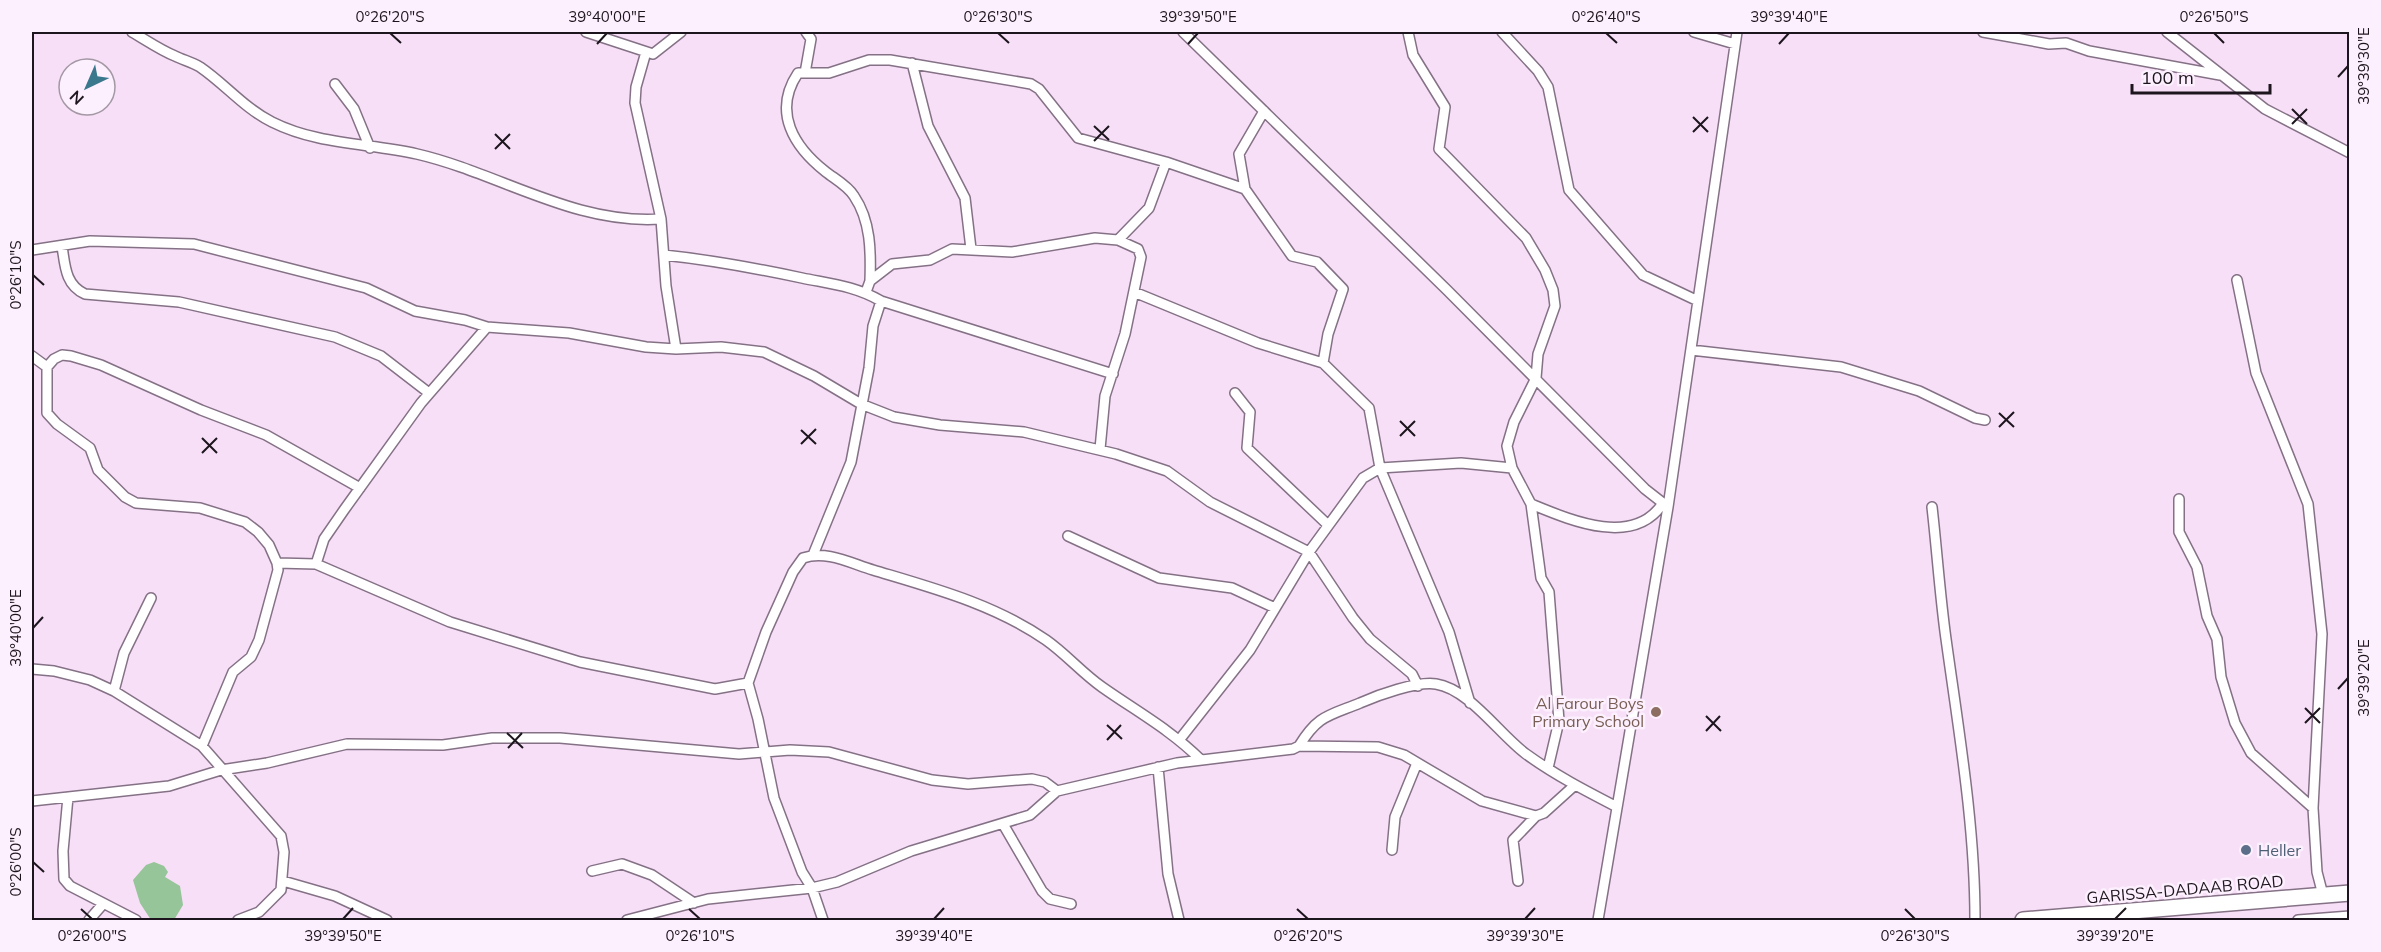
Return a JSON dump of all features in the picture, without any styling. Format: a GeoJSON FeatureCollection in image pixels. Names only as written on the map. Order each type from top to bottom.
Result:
{"type":"FeatureCollection","features":[{"type":"Feature","properties":{"kind":"highway","name":"GARISSA-DADAAB ROAD"},"geometry":{"type":"LineString","coordinates":[[2023,921],[2151,915],[2349,893]]}},
{"type":"Feature","properties":{"kind":"street"},"geometry":{"type":"LineString","coordinates":[[132,32],[174,56],[198,65],[236,98],[271,121],[308,137],[416,154],[474,171],[535,196],[596,215],[639,221],[661,219]]}},
{"type":"Feature","properties":{"kind":"street"},"geometry":{"type":"LineString","coordinates":[[586,32],[646,52],[658,52],[681,32]]}},
{"type":"Feature","properties":{"kind":"street"},"geometry":{"type":"LineString","coordinates":[[805,74],[811,39],[806,32]]}},
{"type":"Feature","properties":{"kind":"street"},"geometry":{"type":"LineString","coordinates":[[1183,32],[1536,378],[1645,489],[1666,505]]}},
{"type":"Feature","properties":{"kind":"street"},"geometry":{"type":"LineString","coordinates":[[1408,32],[1413,56],[1444,107],[1439,149],[1526,238],[1545,270],[1553,290],[1555,306],[1538,354],[1536,378],[1514,422],[1508,446],[1512,468],[1531,504],[1541,578],[1549,592],[1560,721],[1548,768]]}},
{"type":"Feature","properties":{"kind":"street"},"geometry":{"type":"LineString","coordinates":[[1502,32],[1538,71],[1548,87],[1569,190],[1644,275],[1698,302]]}},
{"type":"Feature","properties":{"kind":"street"},"geometry":{"type":"LineString","coordinates":[[1694,32],[1735,44]]}},
{"type":"Feature","properties":{"kind":"street"},"geometry":{"type":"LineString","coordinates":[[1598,921],[1691,350],[1737,32]]}},
{"type":"Feature","properties":{"kind":"street"},"geometry":{"type":"LineString","coordinates":[[1983,32],[2049,44],[2066,43],[2090,51],[2220,75]]}},
{"type":"Feature","properties":{"kind":"street"},"geometry":{"type":"LineString","coordinates":[[2167,32],[2265,109],[2349,153]]}},
{"type":"Feature","properties":{"kind":"street"},"geometry":{"type":"LineString","coordinates":[[646,52],[636,87],[635,103],[661,219],[666,286],[676,349]]}},
{"type":"Feature","properties":{"kind":"street"},"geometry":{"type":"LineString","coordinates":[[866,291],[870,281],[869,237],[855,197],[808,158],[786,122],[785,110],[791,85],[798,73],[828,73],[869,60],[912,63],[1031,84],[1039,89],[1076,137],[1166,162],[1245,189]]}},
{"type":"Feature","properties":{"kind":"street"},"geometry":{"type":"LineString","coordinates":[[912,63],[928,126],[965,198],[971,249]]}},
{"type":"Feature","properties":{"kind":"street"},"geometry":{"type":"LineString","coordinates":[[335,84],[354,109],[370,148]]}},
{"type":"Feature","properties":{"kind":"street"},"geometry":{"type":"LineString","coordinates":[[1264,111],[1239,154],[1245,189],[1289,252],[1317,262],[1343,289],[1328,334],[1323,363]]}},
{"type":"Feature","properties":{"kind":"street"},"geometry":{"type":"LineString","coordinates":[[1118,240],[1149,208],[1166,162]]}},
{"type":"Feature","properties":{"kind":"street"},"geometry":{"type":"LineString","coordinates":[[870,281],[895,263],[930,260],[952,249],[1012,252],[1095,238],[1118,240],[1138,249],[1141,257],[1134,292],[1105,396],[1100,449]]}},
{"type":"Feature","properties":{"kind":"street"},"geometry":{"type":"LineString","coordinates":[[32,250],[90,241],[194,244],[366,288],[415,311],[465,320],[487,327],[559,332],[646,347],[676,349],[721,346],[764,352],[814,376],[861,404],[894,417],[925,424],[1006,429],[1100,449],[1167,471],[1210,502],[1309,552],[1358,625],[1370,639],[1412,674],[1418,686]]}},
{"type":"Feature","properties":{"kind":"street"},"geometry":{"type":"LineString","coordinates":[[62,246],[67,278],[78,291],[85,294],[179,302],[335,337],[381,356],[429,393]]}},
{"type":"Feature","properties":{"kind":"street"},"geometry":{"type":"LineString","coordinates":[[664,255],[769,269],[866,291],[881,301],[939,317],[1113,374]]}},
{"type":"Feature","properties":{"kind":"street"},"geometry":{"type":"LineString","coordinates":[[2237,280],[2256,373],[2308,504],[2322,634],[2313,808],[2318,873],[2323,895]]}},
{"type":"Feature","properties":{"kind":"street"},"geometry":{"type":"LineString","coordinates":[[1134,292],[1258,343],[1323,363],[1369,408],[1380,468],[1449,632],[1470,703]]}},
{"type":"Feature","properties":{"kind":"street"},"geometry":{"type":"LineString","coordinates":[[813,555],[851,462],[870,356],[873,326],[881,301]]}},
{"type":"Feature","properties":{"kind":"street"},"geometry":{"type":"LineString","coordinates":[[316,564],[324,539],[360,488],[429,393],[487,327]]}},
{"type":"Feature","properties":{"kind":"street"},"geometry":{"type":"LineString","coordinates":[[1691,350],[1841,367],[1919,391],[1975,418],[1985,420]]}},
{"type":"Feature","properties":{"kind":"street"},"geometry":{"type":"LineString","coordinates":[[202,746],[233,672],[250,657],[259,640],[277,563],[269,545],[258,531],[245,522],[200,508],[136,503],[125,497],[98,470],[90,447],[57,424],[46,413],[47,367],[54,359],[62,355],[101,365],[201,410],[266,435],[360,488]]}},
{"type":"Feature","properties":{"kind":"street"},"geometry":{"type":"LineString","coordinates":[[32,356],[47,367]]}},
{"type":"Feature","properties":{"kind":"street"},"geometry":{"type":"LineString","coordinates":[[1234,393],[1250,412],[1247,448],[1328,525]]}},
{"type":"Feature","properties":{"kind":"street"},"geometry":{"type":"LineString","coordinates":[[1180,739],[1239,664],[1309,552],[1358,482],[1380,468],[1461,463],[1512,468]]}},
{"type":"Feature","properties":{"kind":"street"},"geometry":{"type":"LineString","coordinates":[[2179,499],[2179,532],[2197,567],[2207,616],[2217,639],[2221,677],[2235,723],[2251,753],[2313,808]]}},
{"type":"Feature","properties":{"kind":"street"},"geometry":{"type":"LineString","coordinates":[[1531,504],[1588,525],[1614,528],[1650,518],[1666,505]]}},
{"type":"Feature","properties":{"kind":"street"},"geometry":{"type":"LineString","coordinates":[[1932,507],[1946,639],[1966,780],[1975,871],[1975,921]]}},
{"type":"Feature","properties":{"kind":"street"},"geometry":{"type":"LineString","coordinates":[[1068,536],[1159,578],[1233,588],[1275,608]]}},
{"type":"Feature","properties":{"kind":"street"},"geometry":{"type":"LineString","coordinates":[[823,921],[812,888],[802,872],[774,798],[758,719],[748,683],[766,632],[793,572],[803,558],[813,555],[833,558],[985,606],[1048,641],[1101,686],[1180,739],[1201,760]]}},
{"type":"Feature","properties":{"kind":"street"},"geometry":{"type":"LineString","coordinates":[[277,563],[316,564],[450,622],[541,652],[715,689],[748,683]]}},
{"type":"Feature","properties":{"kind":"street"},"geometry":{"type":"LineString","coordinates":[[114,691],[124,653],[151,598]]}},
{"type":"Feature","properties":{"kind":"street"},"geometry":{"type":"LineString","coordinates":[[32,669],[54,671],[90,680],[114,691],[202,746],[281,836],[284,852],[281,890],[259,912],[238,921]]}},
{"type":"Feature","properties":{"kind":"street"},"geometry":{"type":"LineString","coordinates":[[1299,746],[1316,722],[1372,698],[1418,686],[1436,684],[1451,690],[1470,703],[1524,753],[1575,785],[1617,807]]}},
{"type":"Feature","properties":{"kind":"street"},"geometry":{"type":"LineString","coordinates":[[32,801],[169,786],[221,770],[267,763],[347,744],[442,744],[492,738],[560,738],[739,754],[830,752],[932,780],[968,784],[1032,779],[1045,782],[1057,791]]}},
{"type":"Feature","properties":{"kind":"street"},"geometry":{"type":"LineString","coordinates":[[627,921],[708,899],[812,888],[847,878],[911,851],[1030,814],[1057,791],[1158,767],[1293,749],[1299,746],[1378,747],[1417,763],[1482,801],[1536,816]]}},
{"type":"Feature","properties":{"kind":"street"},"geometry":{"type":"LineString","coordinates":[[1392,850],[1395,817],[1417,763]]}},
{"type":"Feature","properties":{"kind":"street"},"geometry":{"type":"LineString","coordinates":[[1158,767],[1168,874],[1179,921]]}},
{"type":"Feature","properties":{"kind":"street"},"geometry":{"type":"LineString","coordinates":[[1518,881],[1513,840],[1536,816],[1544,813],[1575,785]]}},
{"type":"Feature","properties":{"kind":"street"},"geometry":{"type":"LineString","coordinates":[[68,797],[63,851],[64,879],[103,904],[136,921]]}},
{"type":"Feature","properties":{"kind":"street"},"geometry":{"type":"LineString","coordinates":[[1003,824],[1041,891],[1050,899],[1071,904]]}},
{"type":"Feature","properties":{"kind":"street"},"geometry":{"type":"LineString","coordinates":[[592,871],[622,864],[652,875],[694,903]]}},
{"type":"Feature","properties":{"kind":"street"},"geometry":{"type":"LineString","coordinates":[[283,881],[335,897],[387,921]]}},
{"type":"Feature","properties":{"kind":"street"},"geometry":{"type":"LineString","coordinates":[[89,921],[103,904]]}},
{"type":"Feature","properties":{"kind":"street"},"geometry":{"type":"LineString","coordinates":[[2298,921],[2349,916]]}},
{"type":"Feature","properties":{"kind":"green space"},"geometry":{"type":"Polygon","coordinates":[[[154,862],[164,866],[168,872],[165,877],[180,886],[183,905],[174,920],[151,920],[140,903],[133,880],[146,865],[154,862]]]}},
{"type":"Feature","properties":{"kind":"place","name":"Al Farour Boys Primary School"},"geometry":{"type":"Point","coordinates":[1656,712]}},
{"type":"Feature","properties":{"kind":"place","name":"Heller"},"geometry":{"type":"Point","coordinates":[2246,850]}}]}
